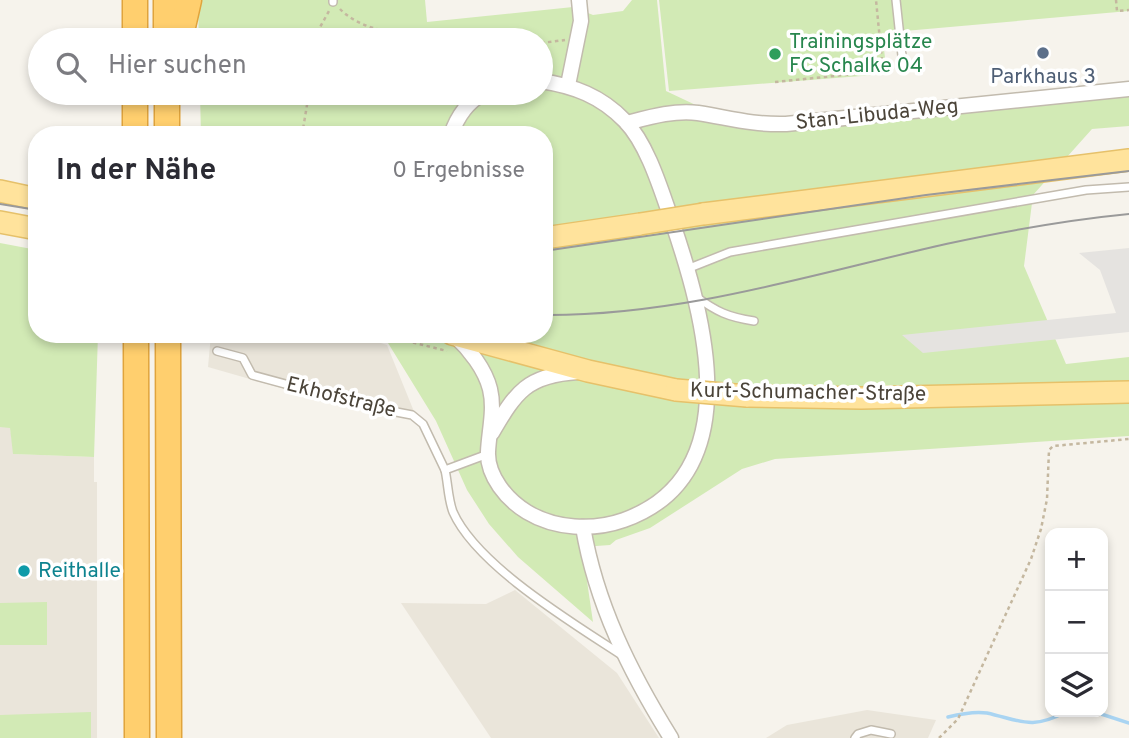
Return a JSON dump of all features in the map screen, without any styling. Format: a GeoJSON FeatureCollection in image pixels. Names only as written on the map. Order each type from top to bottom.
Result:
{"type":"FeatureCollection","features":[{"type":"Feature","properties":{"kind":"highway"},"geometry":{"type":"LineString","coordinates":[[135,0],[135,28]]}},
{"type":"Feature","properties":{"kind":"highway"},"geometry":{"type":"LineString","coordinates":[[166,0],[166,28]]}},
{"type":"Feature","properties":{"kind":"highway"},"geometry":{"type":"LineString","coordinates":[[183,28],[189,0]]}},
{"type":"Feature","properties":{"kind":"highway"},"geometry":{"type":"LineString","coordinates":[[135,105],[135,126]]}},
{"type":"Feature","properties":{"kind":"highway"},"geometry":{"type":"LineString","coordinates":[[167,126],[168,105]]}},
{"type":"Feature","properties":{"kind":"highway"},"geometry":{"type":"LineString","coordinates":[[136,343],[137,738]]}},
{"type":"Feature","properties":{"kind":"highway"},"geometry":{"type":"LineString","coordinates":[[168,343],[169,738]]}},
{"type":"Feature","properties":{"kind":"main road"},"geometry":{"type":"LineString","coordinates":[[553,237],[703,214],[1129,160]]}},
{"type":"Feature","properties":{"kind":"main road"},"geometry":{"type":"LineString","coordinates":[[0,191],[28,197]]}},
{"type":"Feature","properties":{"kind":"main road"},"geometry":{"type":"LineString","coordinates":[[0,222],[28,227]]}},
{"type":"Feature","properties":{"kind":"main road","name":"Kurt-Schumacher-Straße"},"geometry":{"type":"LineString","coordinates":[[486,343],[588,371],[676,390],[747,396],[861,398],[1129,392]]}},
{"type":"Feature","properties":{"kind":"street"},"geometry":{"type":"LineString","coordinates":[[568,85],[581,20],[579,0]]}},
{"type":"Feature","properties":{"kind":"street"},"geometry":{"type":"LineString","coordinates":[[463,343],[490,388],[493,412],[488,454],[493,475],[506,496],[527,512],[552,523],[583,527],[616,523],[640,514],[661,500],[680,483],[694,461],[704,428],[708,397],[704,348],[695,296],[659,184],[644,150],[627,123],[597,98],[568,85],[553,83]]}},
{"type":"Feature","properties":{"kind":"street","name":"Stan-Libuda-Weg"},"geometry":{"type":"LineString","coordinates":[[627,123],[658,115],[697,113],[753,124],[786,124],[1129,89]]}},
{"type":"Feature","properties":{"kind":"street"},"geometry":{"type":"LineString","coordinates":[[455,126],[468,105]]}},
{"type":"Feature","properties":{"kind":"street"},"geometry":{"type":"LineString","coordinates":[[490,437],[520,390],[556,375],[588,371]]}},
{"type":"Feature","properties":{"kind":"street","name":"Ekhofstraße"},"geometry":{"type":"LineString","coordinates":[[583,527],[589,563],[611,630],[671,738]]}},
{"type":"Feature","properties":{"kind":"lane"},"geometry":{"type":"LineString","coordinates":[[896,0],[903,65]]}},
{"type":"Feature","properties":{"kind":"lane"},"geometry":{"type":"LineString","coordinates":[[687,268],[730,253],[775,244],[1086,190],[1129,187]]}},
{"type":"Feature","properties":{"kind":"lane"},"geometry":{"type":"LineString","coordinates":[[695,296],[728,317],[754,321]]}},
{"type":"Feature","properties":{"kind":"lane","name":"Ekhofstraße"},"geometry":{"type":"LineString","coordinates":[[217,351],[243,358],[252,375],[370,407],[412,415],[423,424],[445,470],[453,510],[465,531],[483,553],[520,584],[626,659]]}},
{"type":"Feature","properties":{"kind":"lane"},"geometry":{"type":"LineString","coordinates":[[445,470],[488,454]]}},
{"type":"Feature","properties":{"kind":"lane"},"geometry":{"type":"LineString","coordinates":[[855,738],[858,734],[871,730],[891,734]]}},
{"type":"Feature","properties":{"kind":"path"},"geometry":{"type":"LineString","coordinates":[[775,82],[883,71],[876,0]]}},
{"type":"Feature","properties":{"kind":"path"},"geometry":{"type":"LineString","coordinates":[[1116,0],[1117,12],[1129,10]]}},
{"type":"Feature","properties":{"kind":"path"},"geometry":{"type":"LineString","coordinates":[[320,28],[333,1],[349,18],[374,28]]}},
{"type":"Feature","properties":{"kind":"path"},"geometry":{"type":"LineString","coordinates":[[553,41],[578,38]]}},
{"type":"Feature","properties":{"kind":"path"},"geometry":{"type":"LineString","coordinates":[[304,126],[307,105]]}},
{"type":"Feature","properties":{"kind":"path"},"geometry":{"type":"LineString","coordinates":[[414,343],[473,358]]}},
{"type":"Feature","properties":{"kind":"path"},"geometry":{"type":"LineString","coordinates":[[939,738],[958,719],[1031,559],[1047,499],[1049,450],[1053,446],[1129,439]]}},
{"type":"Feature","properties":{"kind":"shaded area"},"geometry":{"type":"Polygon","coordinates":[[[1129,248],[1129,332],[923,353],[902,335],[1116,313],[1100,270],[1079,253],[1129,248]]]}},
{"type":"Feature","properties":{"kind":"shaded area"},"geometry":{"type":"Polygon","coordinates":[[[210,343],[381,343],[387,345],[415,414],[301,384],[299,393],[208,367],[210,343]]]}},
{"type":"Feature","properties":{"kind":"shaded area"},"geometry":{"type":"Polygon","coordinates":[[[0,427],[10,427],[14,454],[94,457],[94,482],[97,482],[97,738],[0,738],[0,427]]]}},
{"type":"Feature","properties":{"kind":"shaded area"},"geometry":{"type":"Polygon","coordinates":[[[515,590],[617,673],[659,738],[491,738],[401,603],[486,604],[515,590]]]}},
{"type":"Feature","properties":{"kind":"shaded area"},"geometry":{"type":"Polygon","coordinates":[[[867,710],[936,720],[928,738],[766,738],[787,725],[867,710]]]}},
{"type":"Feature","properties":{"kind":"green space"},"geometry":{"type":"Polygon","coordinates":[[[201,0],[425,0],[427,22],[573,7],[593,15],[623,11],[632,0],[657,0],[666,91],[719,116],[762,126],[1129,90],[1129,126],[1092,129],[1033,195],[1024,266],[1066,364],[1129,357],[1129,436],[775,459],[742,469],[650,528],[616,540],[610,545],[582,547],[593,622],[518,557],[489,524],[467,490],[436,421],[388,343],[553,343],[553,126],[201,126],[200,105],[553,105],[553,28],[199,28],[198,10],[201,0]]]}},
{"type":"Feature","properties":{"kind":"green space","name":"Trainingsplätze FC Schalke 04"},"geometry":{"type":"Polygon","coordinates":[[[659,0],[1129,0],[1129,11],[882,33],[887,74],[669,91],[659,0]]]}},
{"type":"Feature","properties":{"kind":"green space"},"geometry":{"type":"Polygon","coordinates":[[[0,243],[28,248],[28,343],[98,343],[94,457],[13,454],[10,428],[0,427],[0,243]]]}},
{"type":"Feature","properties":{"kind":"green space"},"geometry":{"type":"Polygon","coordinates":[[[47,602],[47,645],[0,645],[0,603],[47,602]]]}},
{"type":"Feature","properties":{"kind":"green space"},"geometry":{"type":"Polygon","coordinates":[[[91,712],[91,738],[0,738],[0,715],[91,712]]]}},
{"type":"Feature","properties":{"kind":"waterway"},"geometry":{"type":"LineString","coordinates":[[948,717],[982,712],[1026,722],[1056,717]]}},
{"type":"Feature","properties":{"kind":"waterway"},"geometry":{"type":"LineString","coordinates":[[1108,716],[1129,723]]}},
{"type":"Feature","properties":{"kind":"tram line"},"geometry":{"type":"LineString","coordinates":[[553,250],[926,195],[1129,171]]}},
{"type":"Feature","properties":{"kind":"tram line"},"geometry":{"type":"LineString","coordinates":[[0,204],[28,209]]}},
{"type":"Feature","properties":{"kind":"tram line"},"geometry":{"type":"LineString","coordinates":[[553,315],[646,309],[697,301],[946,244],[1060,223],[1129,214]]}},
{"type":"Feature","properties":{"kind":"place","name":"Parkhaus 3"},"geometry":{"type":"Point","coordinates":[1043,53]}},
{"type":"Feature","properties":{"kind":"place","name":"Trainingsplätze FC Schalke 04"},"geometry":{"type":"Point","coordinates":[775,54]}},
{"type":"Feature","properties":{"kind":"place","name":"Reithalle"},"geometry":{"type":"Point","coordinates":[24,571]}}]}
